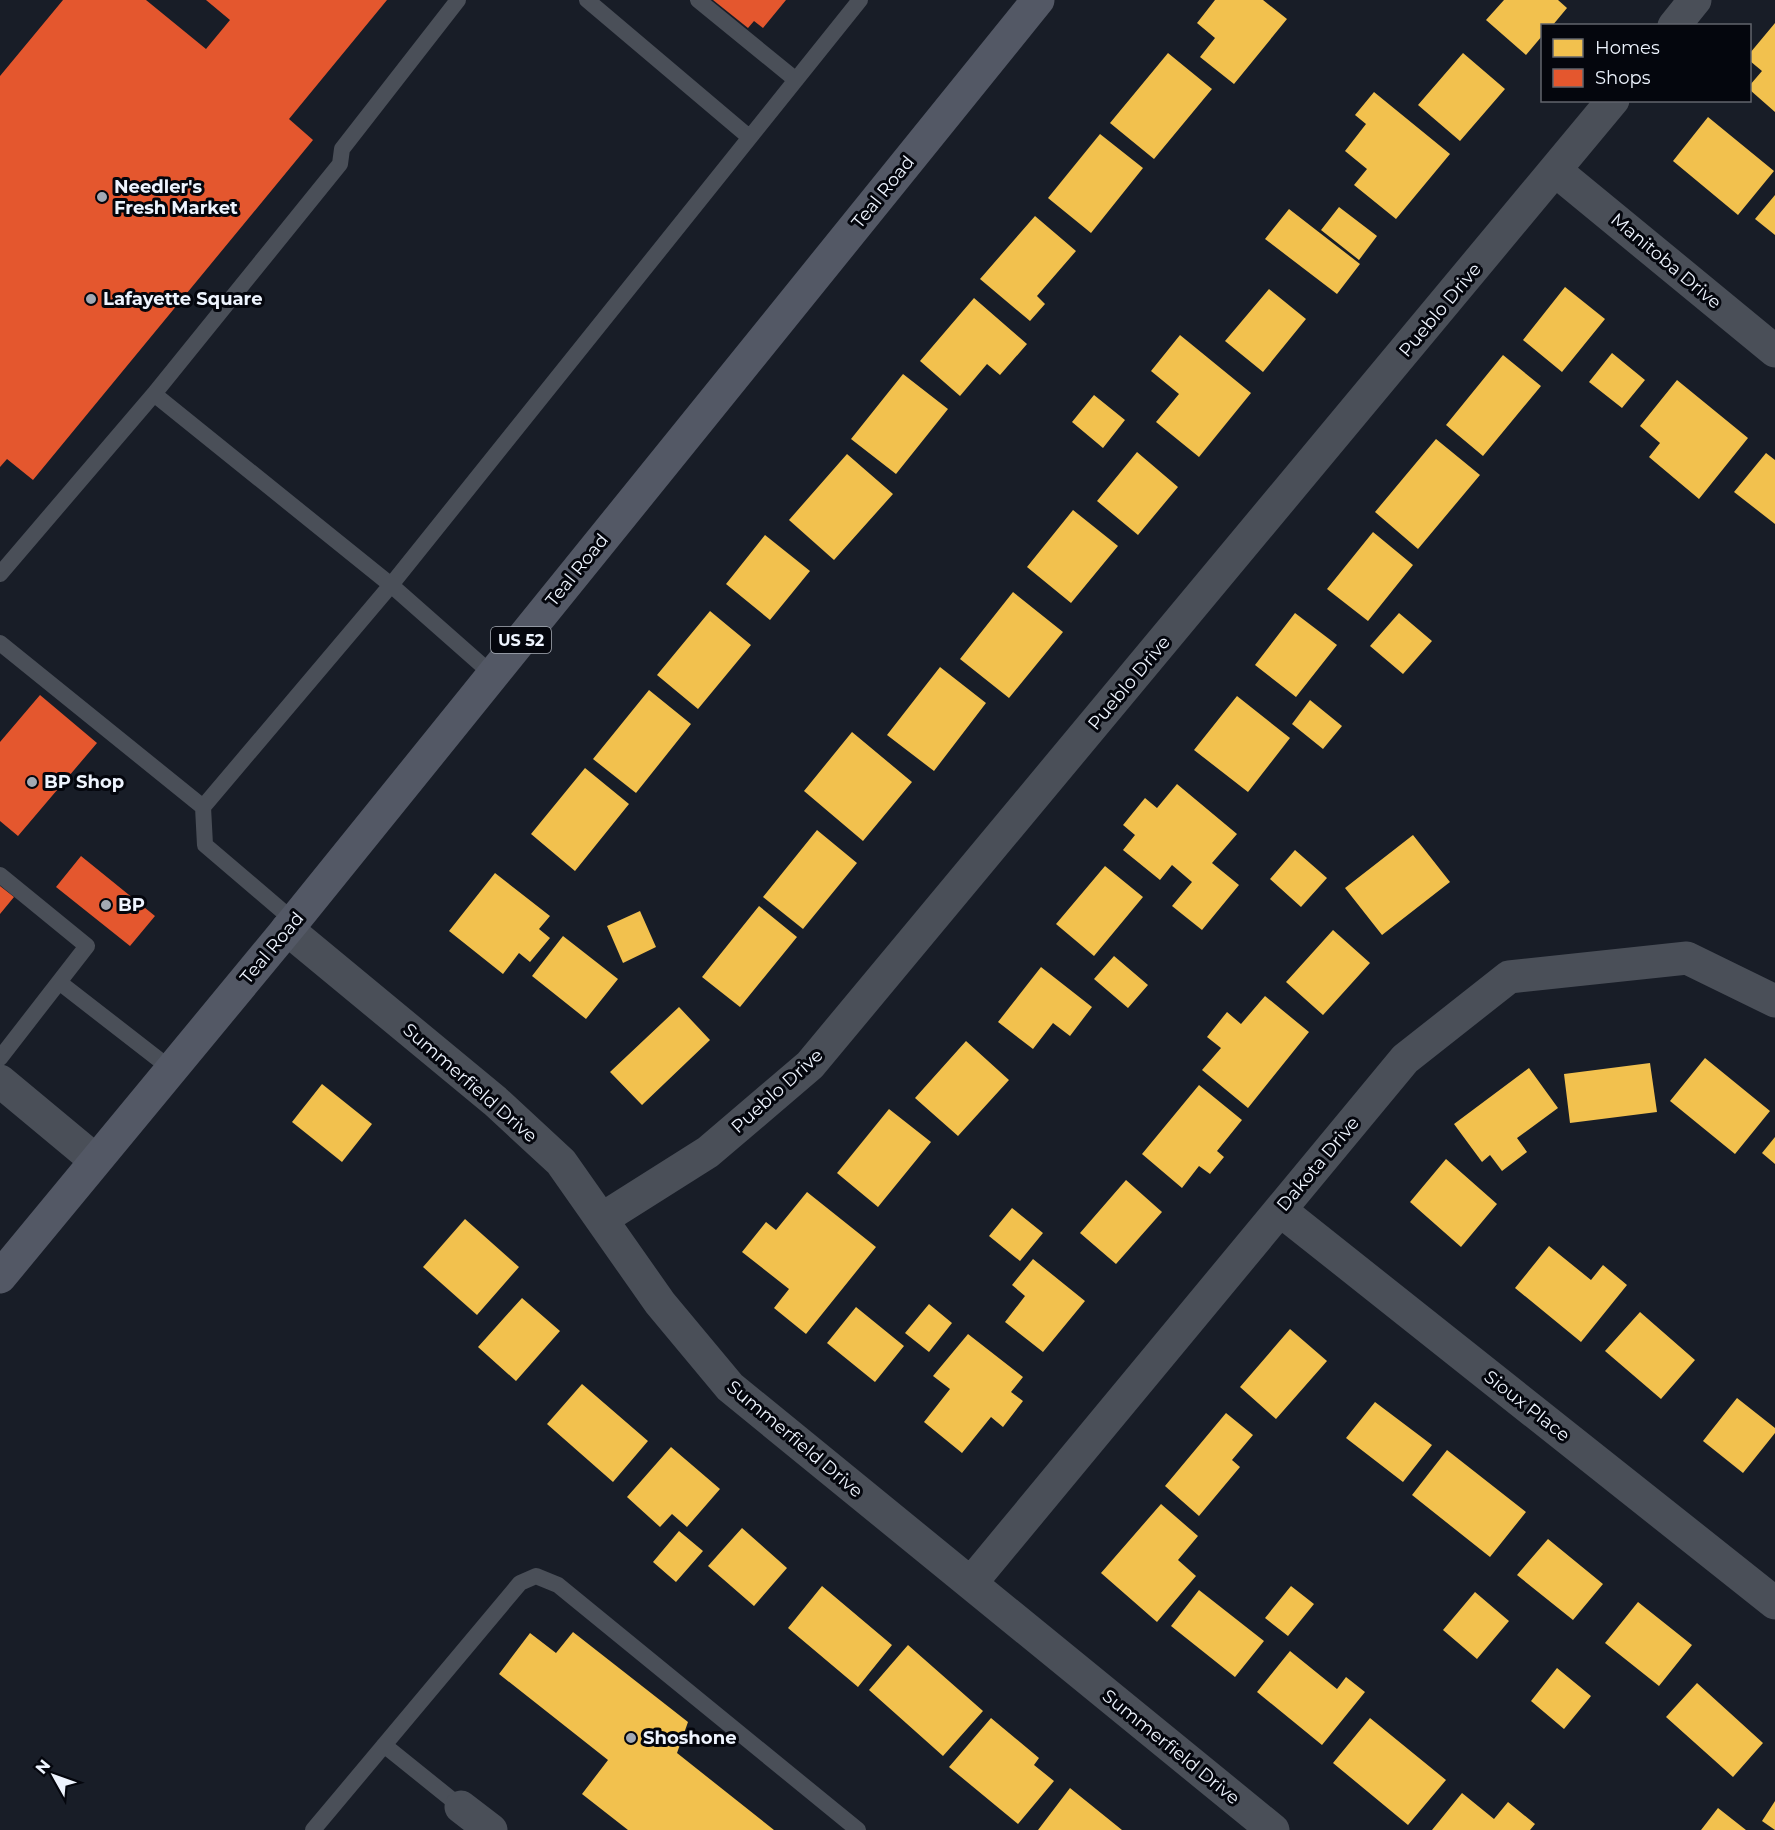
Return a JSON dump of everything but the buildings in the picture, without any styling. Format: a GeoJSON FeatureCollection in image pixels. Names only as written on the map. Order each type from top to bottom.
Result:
{"type":"FeatureCollection","features":[{"type":"Feature","properties":{"kind":"main road","name":"Teal Road"},"geometry":{"type":"LineString","coordinates":[[0,1277],[291,925],[1038,0]]}},
{"type":"Feature","properties":{"kind":"street"},"geometry":{"type":"LineString","coordinates":[[1676,24],[1695,0]]}},
{"type":"Feature","properties":{"kind":"street","name":"Pueblo Drive"},"geometry":{"type":"LineString","coordinates":[[602,1219],[708,1152],[810,1065],[1611,102]]}},
{"type":"Feature","properties":{"kind":"street","name":"Manitoba Drive"},"geometry":{"type":"LineString","coordinates":[[1556,171],[1775,351]]}},
{"type":"Feature","properties":{"kind":"street","name":"Summerfield Drive"},"geometry":{"type":"LineString","coordinates":[[291,925],[495,1101],[561,1162],[660,1303],[729,1387],[1273,1830]]}},
{"type":"Feature","properties":{"kind":"street","name":"Dakota Drive"},"geometry":{"type":"LineString","coordinates":[[970,1583],[1405,1059],[1509,977],[1687,958],[1775,1001]]}},
{"type":"Feature","properties":{"kind":"street"},"geometry":{"type":"LineString","coordinates":[[0,1081],[95,1160]]}},
{"type":"Feature","properties":{"kind":"street","name":"Sioux Place"},"geometry":{"type":"LineString","coordinates":[[1280,1210],[1775,1603]]}},
{"type":"Feature","properties":{"kind":"street"},"geometry":{"type":"LineString","coordinates":[[461,1807],[491,1830]]}},
{"type":"Feature","properties":{"kind":"lane"},"geometry":{"type":"LineString","coordinates":[[0,574],[154,394],[340,164],[342,149],[458,0]]}},
{"type":"Feature","properties":{"kind":"lane"},"geometry":{"type":"LineString","coordinates":[[586,0],[749,137]]}},
{"type":"Feature","properties":{"kind":"lane"},"geometry":{"type":"LineString","coordinates":[[698,0],[796,80]]}},
{"type":"Feature","properties":{"kind":"lane"},"geometry":{"type":"LineString","coordinates":[[291,925],[205,845],[203,807],[391,585],[860,0]]}},
{"type":"Feature","properties":{"kind":"lane"},"geometry":{"type":"LineString","coordinates":[[154,394],[391,585],[493,675]]}},
{"type":"Feature","properties":{"kind":"lane"},"geometry":{"type":"LineString","coordinates":[[0,643],[203,807]]}},
{"type":"Feature","properties":{"kind":"lane"},"geometry":{"type":"LineString","coordinates":[[0,875],[87,946],[0,1058]]}},
{"type":"Feature","properties":{"kind":"lane"},"geometry":{"type":"LineString","coordinates":[[59,982],[171,1069]]}},
{"type":"Feature","properties":{"kind":"lane"},"geometry":{"type":"LineString","coordinates":[[313,1830],[520,1583],[536,1576],[558,1585],[858,1830]]}},
{"type":"Feature","properties":{"kind":"lane"},"geometry":{"type":"LineString","coordinates":[[384,1745],[461,1807]]}},
{"type":"Feature","properties":{"kind":"place","name":"Needler's Fresh Market"},"geometry":{"type":"Point","coordinates":[102,197]}},
{"type":"Feature","properties":{"kind":"place","name":"Lafayette Square"},"geometry":{"type":"Point","coordinates":[91,299]}},
{"type":"Feature","properties":{"kind":"place","name":"BP Shop"},"geometry":{"type":"Point","coordinates":[32,782]}},
{"type":"Feature","properties":{"kind":"place","name":"BP"},"geometry":{"type":"Point","coordinates":[106,905]}},
{"type":"Feature","properties":{"kind":"place","name":"Shoshone"},"geometry":{"type":"Point","coordinates":[631,1738]}}]}
